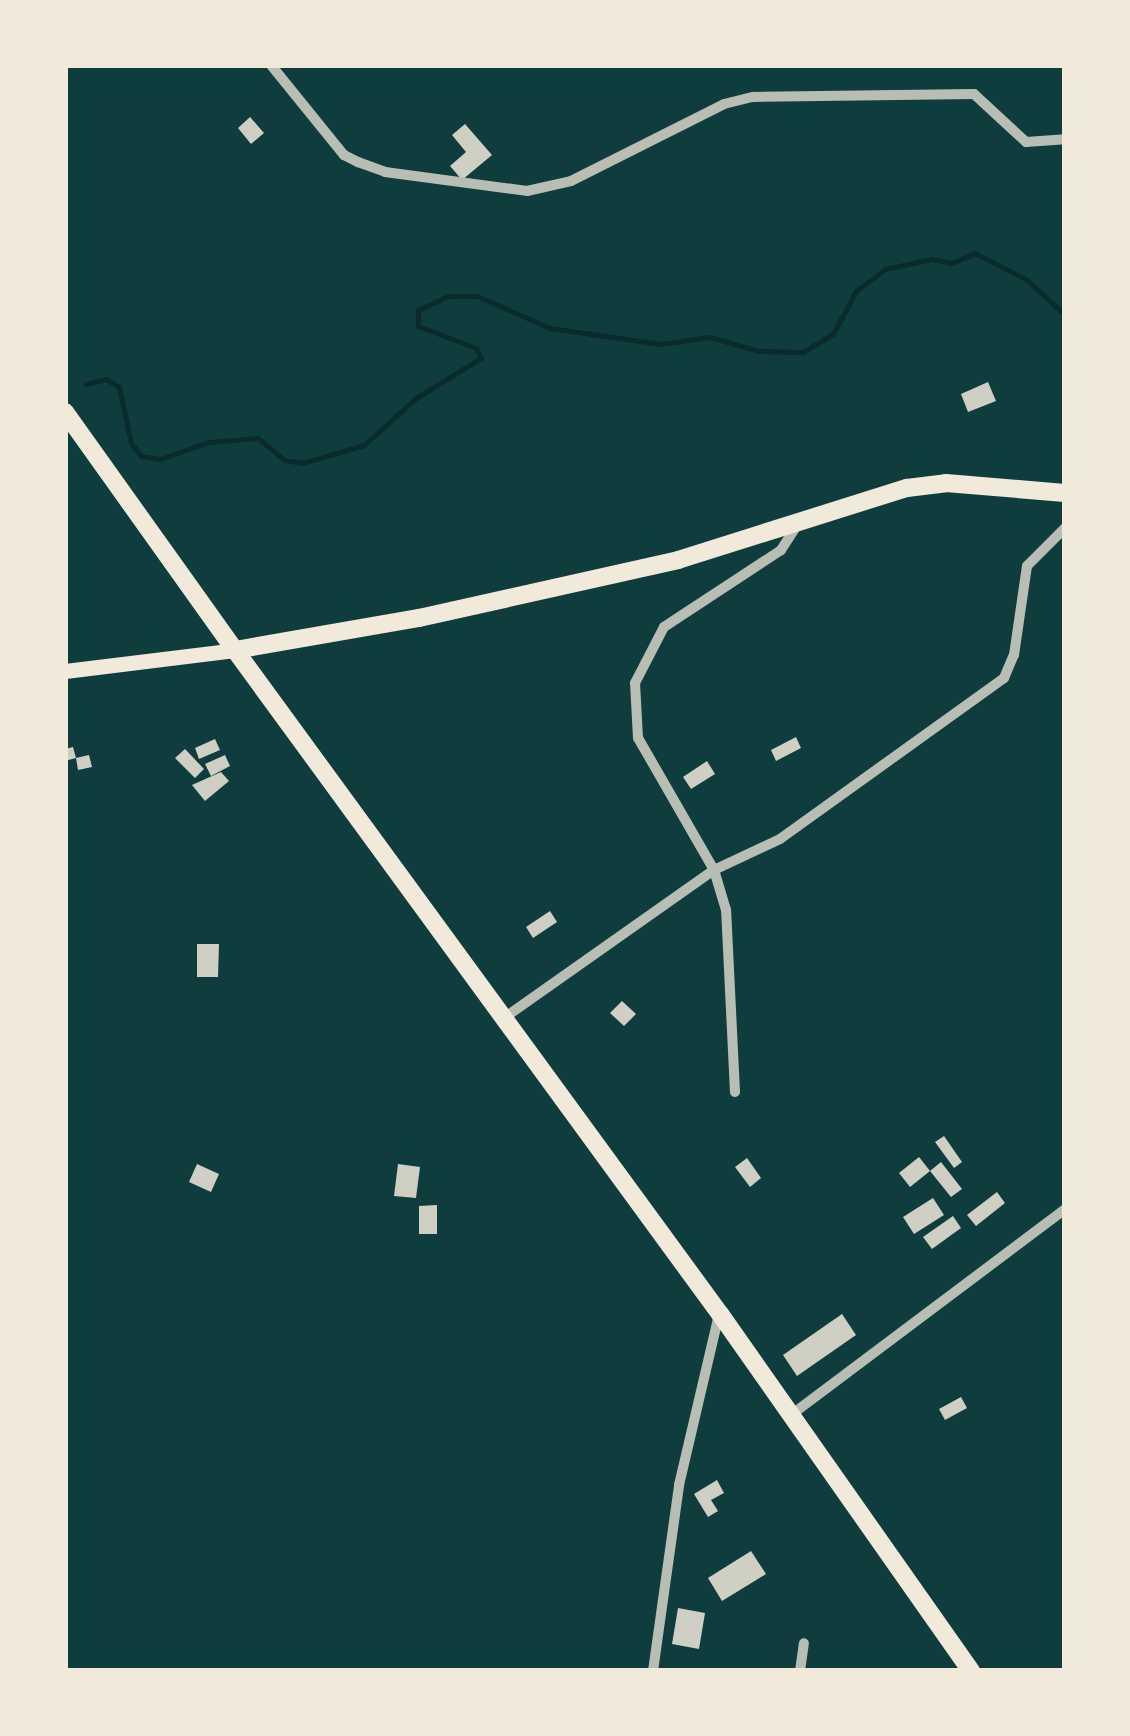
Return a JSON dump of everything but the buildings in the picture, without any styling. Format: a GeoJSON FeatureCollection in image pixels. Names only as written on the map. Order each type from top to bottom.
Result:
{"type":"FeatureCollection","features":[{"type":"Feature","properties":{"kind":"main road"},"geometry":{"type":"LineString","coordinates":[[65,412],[720,1314],[971,1671]]}},
{"type":"Feature","properties":{"kind":"main road"},"geometry":{"type":"LineString","coordinates":[[65,672],[235,650],[419,618],[678,560],[802,517],[946,483],[1065,494]]}},
{"type":"Feature","properties":{"kind":"street"},"geometry":{"type":"LineString","coordinates":[[271,65],[344,155],[358,162],[385,172],[526,191],[571,181],[724,104],[753,97],[974,94],[1026,142],[1065,139]]}},
{"type":"Feature","properties":{"kind":"street"},"geometry":{"type":"LineString","coordinates":[[735,1092],[734,962],[714,870],[638,738],[635,683],[664,628],[780,550],[802,517]]}},
{"type":"Feature","properties":{"kind":"street"},"geometry":{"type":"LineString","coordinates":[[504,1018],[714,870],[780,839],[1004,678],[1014,655],[1027,566],[1065,528]]}},
{"type":"Feature","properties":{"kind":"street"},"geometry":{"type":"LineString","coordinates":[[791,1415],[1065,1209]]}},
{"type":"Feature","properties":{"kind":"street"},"geometry":{"type":"LineString","coordinates":[[652,1671],[679,1486],[720,1314]]}},
{"type":"Feature","properties":{"kind":"street"},"geometry":{"type":"LineString","coordinates":[[800,1671],[804,1643]]}},
{"type":"Feature","properties":{"kind":"waterway"},"geometry":{"type":"LineString","coordinates":[[86,384],[106,379],[119,387],[131,443],[141,456],[160,459],[209,442],[258,438],[284,460],[303,463],[364,445],[416,398],[481,358],[476,348],[418,326],[418,310],[448,296],[477,296],[550,328],[661,344],[710,337],[759,351],[803,352],[833,334],[856,291],[885,269],[932,259],[952,263],[975,253],[1027,280],[1065,315]]}}]}
